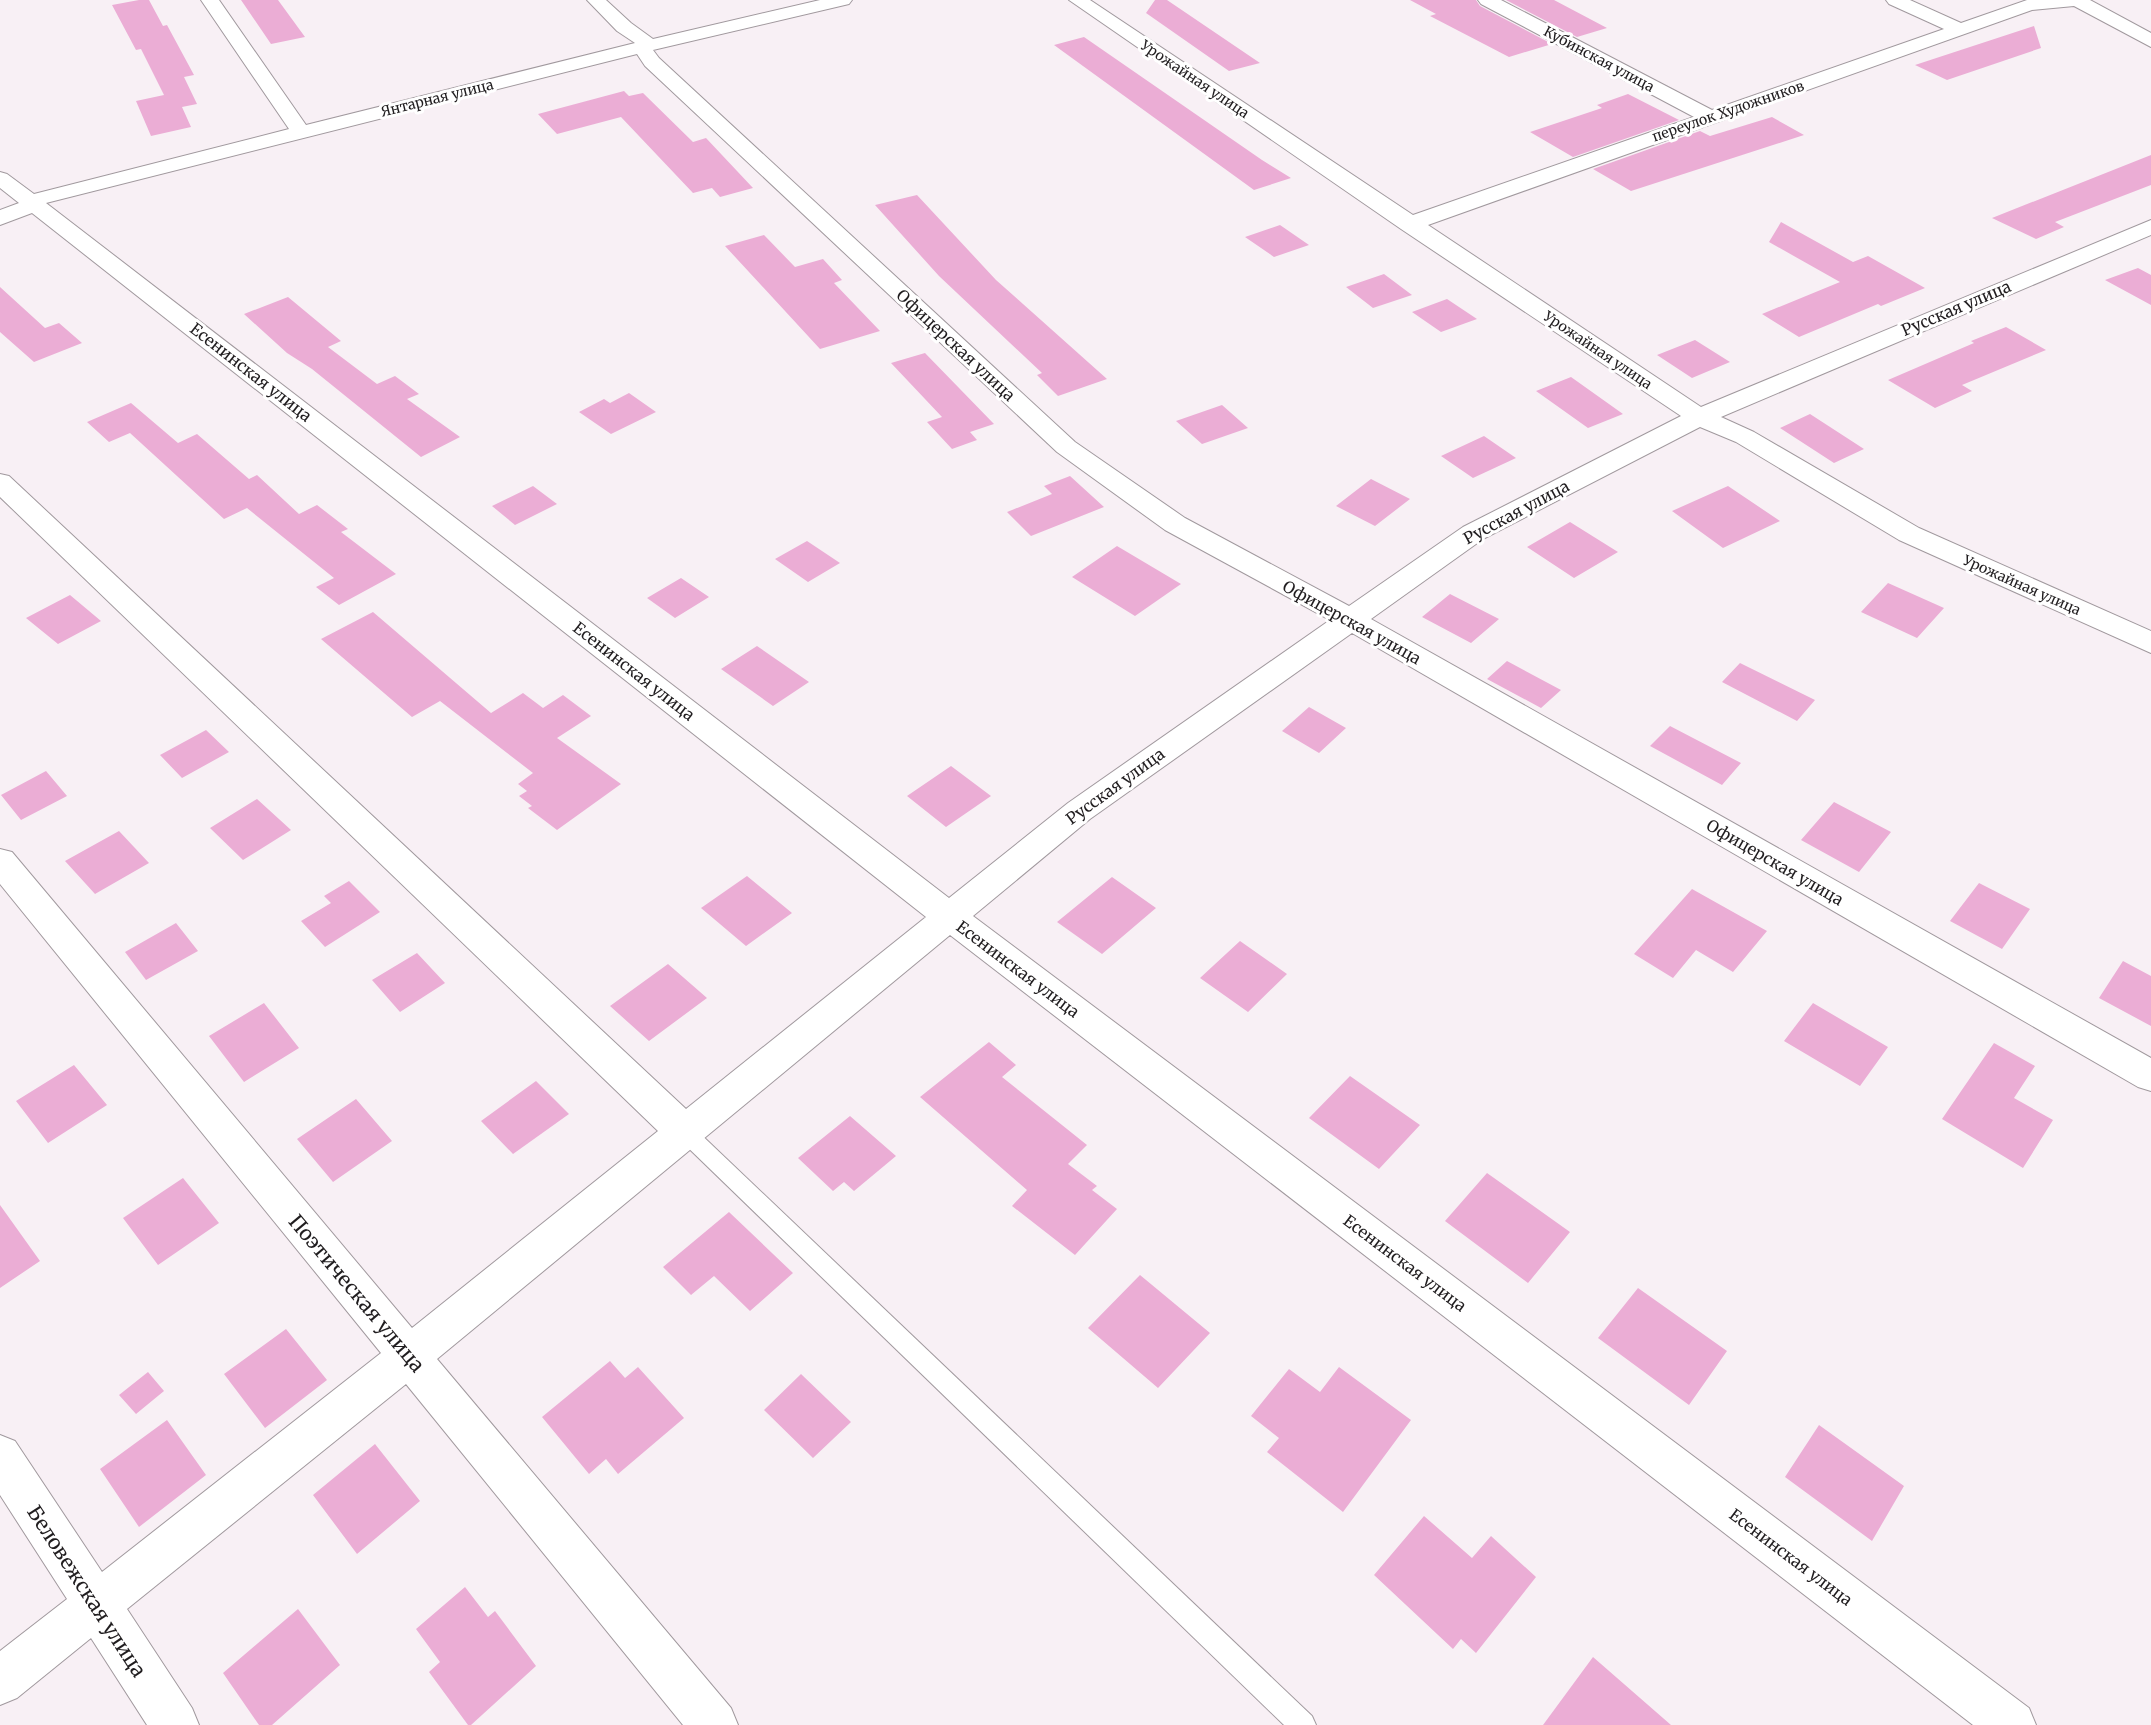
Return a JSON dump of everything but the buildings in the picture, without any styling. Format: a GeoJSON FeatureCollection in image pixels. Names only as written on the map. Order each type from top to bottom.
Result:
{"type":"FeatureCollection","features":[{"type":"Feature","properties":{"kind":"street"},"geometry":{"type":"LineString","coordinates":[[210,0],[301,132]]}},
{"type":"Feature","properties":{"kind":"street","name":"Офицерская улица"},"geometry":{"type":"LineString","coordinates":[[596,0],[646,46],[652,62],[1065,447],[1175,524],[1350,619],[2151,1076]]}},
{"type":"Feature","properties":{"kind":"street","name":"Янтарная улица"},"geometry":{"type":"LineString","coordinates":[[0,218],[55,194],[646,46],[843,0]]}},
{"type":"Feature","properties":{"kind":"street","name":"Урожайная улица"},"geometry":{"type":"LineString","coordinates":[[1077,0],[1699,417],[1745,437],[1909,534],[2151,643]]}},
{"type":"Feature","properties":{"kind":"street","name":"Кубинская улица"},"geometry":{"type":"LineString","coordinates":[[1488,0],[1710,117]]}},
{"type":"Feature","properties":{"kind":"street"},"geometry":{"type":"LineString","coordinates":[[1895,0],[1962,30]]}},
{"type":"Feature","properties":{"kind":"street"},"geometry":{"type":"LineString","coordinates":[[2077,0],[2151,41]]}},
{"type":"Feature","properties":{"kind":"street","name":"переулок Художников"},"geometry":{"type":"LineString","coordinates":[[1409,224],[2029,5],[2077,0]]}},
{"type":"Feature","properties":{"kind":"street","name":"Есенинская улица"},"geometry":{"type":"LineString","coordinates":[[0,178],[950,917],[2012,1725]]}},
{"type":"Feature","properties":{"kind":"street","name":"Русская улица"},"geometry":{"type":"LineString","coordinates":[[0,1681],[409,1356],[1079,811],[1473,532],[1699,417],[2151,226]]}},
{"type":"Feature","properties":{"kind":"street"},"geometry":{"type":"LineString","coordinates":[[0,482],[685,1132]]}},
{"type":"Feature","properties":{"kind":"street","name":"Поэтическая улица"},"geometry":{"type":"LineString","coordinates":[[0,861],[714,1725]]}},
{"type":"Feature","properties":{"kind":"street","name":"Беловежская улица"},"geometry":{"type":"LineString","coordinates":[[0,1456],[175,1725]]}},
{"type":"Feature","properties":{"kind":"lane"},"geometry":{"type":"LineString","coordinates":[[685,1132],[1303,1725]]}}]}
